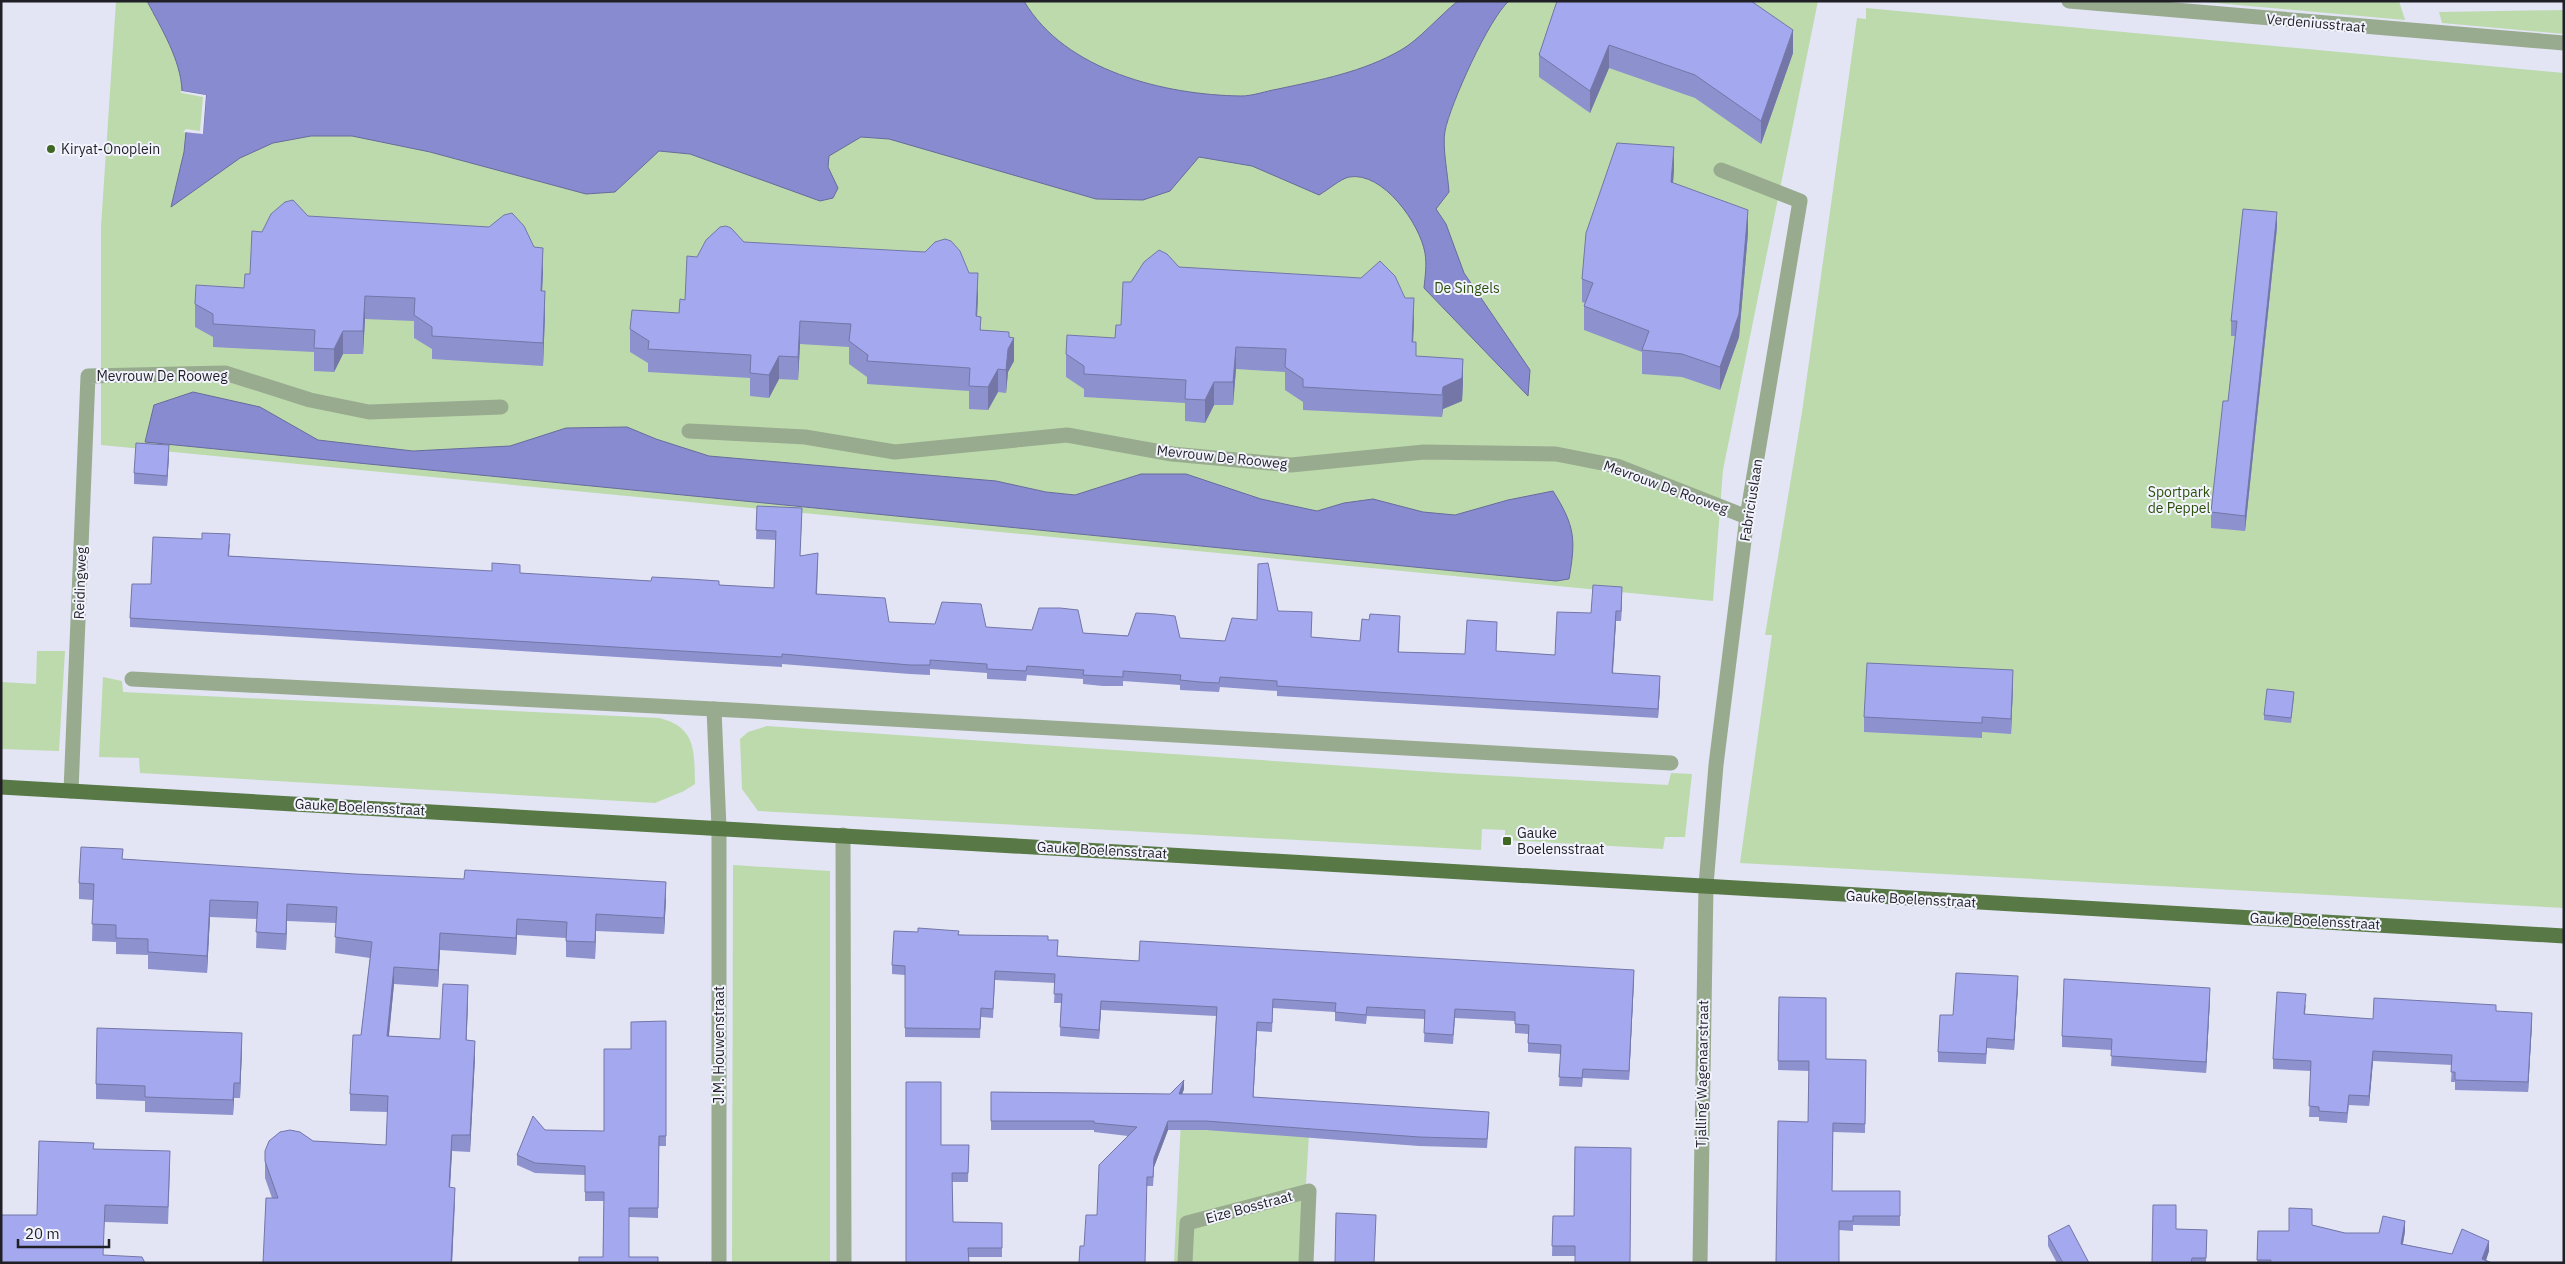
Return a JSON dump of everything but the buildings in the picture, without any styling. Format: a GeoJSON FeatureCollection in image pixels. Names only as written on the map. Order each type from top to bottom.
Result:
{"type":"FeatureCollection","features":[{"type":"Feature","properties":{"kind":"main road","name":"Gauke Boelensstraat"},"geometry":{"type":"LineString","coordinates":[[1,787],[2564,936]]}},
{"type":"Feature","properties":{"kind":"street","name":"Verdeniusstraat"},"geometry":{"type":"LineString","coordinates":[[2069,1],[2564,43]]}},
{"type":"Feature","properties":{"kind":"street","name":"Fabriciuslaan"},"geometry":{"type":"LineString","coordinates":[[1706,886],[1716,765],[1747,517],[1800,201],[1721,170]]}},
{"type":"Feature","properties":{"kind":"street","name":"Mevrouw De Rooweg"},"geometry":{"type":"LineString","coordinates":[[88,376],[225,373],[310,400],[369,412],[501,408]]}},
{"type":"Feature","properties":{"kind":"street","name":"Reidingweg"},"geometry":{"type":"LineString","coordinates":[[71,791],[88,376]]}},
{"type":"Feature","properties":{"kind":"street","name":"Mevrouw De Rooweg"},"geometry":{"type":"LineString","coordinates":[[689,431],[806,437],[895,452],[1067,435],[1172,454],[1290,465],[1424,452],[1556,454],[1616,466],[1747,517]]}},
{"type":"Feature","properties":{"kind":"street"},"geometry":{"type":"LineString","coordinates":[[132,679],[714,709],[1671,763]]}},
{"type":"Feature","properties":{"kind":"street"},"geometry":{"type":"LineString","coordinates":[[714,709],[719,828]]}},
{"type":"Feature","properties":{"kind":"street","name":"J.M. Houwenstraat"},"geometry":{"type":"LineString","coordinates":[[719,828],[719,1263]]}},
{"type":"Feature","properties":{"kind":"street"},"geometry":{"type":"LineString","coordinates":[[843,835],[844,1263]]}},
{"type":"Feature","properties":{"kind":"street","name":"Tjalling Wagenaarstraat"},"geometry":{"type":"LineString","coordinates":[[1700,1263],[1706,886]]}},
{"type":"Feature","properties":{"kind":"street","name":"Eize Bosstraat"},"geometry":{"type":"LineString","coordinates":[[1185,1263],[1187,1223],[1310,1191],[1306,1263]]}},
{"type":"Feature","properties":{"kind":"green space","name":"De Singels"},"geometry":{"type":"Polygon","coordinates":[[[116,1],[1818,1],[1723,470],[1713,601],[101,445],[101,226],[116,1]]]}},
{"type":"Feature","properties":{"kind":"green space"},"geometry":{"type":"Polygon","coordinates":[[[2193,1],[2399,1],[2405,20],[2193,1]]]}},
{"type":"Feature","properties":{"kind":"green space","name":"Sportpark de Peppel"},"geometry":{"type":"Polygon","coordinates":[[[1866,8],[2564,73],[2564,908],[1740,863],[1772,635],[1765,635],[1802,412],[1857,18],[1866,19],[1866,8]]]}},
{"type":"Feature","properties":{"kind":"green space"},"geometry":{"type":"Polygon","coordinates":[[[2564,10],[2564,34],[2442,23],[2439,12],[2564,10]]]}},
{"type":"Feature","properties":{"kind":"green space"},"geometry":{"type":"Polygon","coordinates":[[[37,651],[65,651],[59,751],[1,749],[1,682],[36,684],[37,651]]]}},
{"type":"Feature","properties":{"kind":"green space"},"geometry":{"type":"Polygon","coordinates":[[[103,677],[122,681],[123,692],[659,718],[671,722],[687,734],[693,751],[695,784],[684,791],[655,803],[140,773],[139,758],[99,757],[103,677]]]}},
{"type":"Feature","properties":{"kind":"green space"},"geometry":{"type":"Polygon","coordinates":[[[767,726],[1448,773],[1668,785],[1671,773],[1692,774],[1685,837],[1665,837],[1663,849],[1505,840],[1505,830],[1482,829],[1481,850],[758,811],[742,789],[740,739],[748,732],[767,726]]]}},
{"type":"Feature","properties":{"kind":"green space"},"geometry":{"type":"Polygon","coordinates":[[[733,865],[830,871],[830,1263],[732,1263],[733,865]]]}},
{"type":"Feature","properties":{"kind":"green space"},"geometry":{"type":"Polygon","coordinates":[[[1182,1099],[1311,1103],[1301,1263],[1174,1263],[1182,1099]]]}},
{"type":"Feature","properties":{"kind":"water"},"geometry":{"type":"Polygon","coordinates":[[[147,1],[1024,1],[1042,25],[1065,45],[1091,62],[1150,84],[1181,91],[1241,96],[1325,79],[1387,58],[1408,46],[1458,1],[1509,1],[1491,25],[1481,43],[1448,119],[1444,145],[1449,192],[1436,209],[1446,224],[1464,273],[1530,370],[1528,396],[1424,288],[1425,253],[1416,228],[1398,202],[1387,191],[1375,182],[1362,177],[1345,178],[1319,195],[1252,166],[1199,157],[1170,191],[1143,200],[1096,199],[889,139],[861,137],[829,156],[828,167],[838,188],[833,198],[820,201],[690,154],[659,151],[615,192],[586,194],[430,152],[352,136],[311,136],[273,143],[240,158],[171,207],[184,152],[186,132],[203,133],[206,95],[182,91],[181,79],[174,56],[147,1]]]}},
{"type":"Feature","properties":{"kind":"water"},"geometry":{"type":"Polygon","coordinates":[[[193,392],[260,407],[318,440],[413,451],[510,446],[566,428],[627,427],[656,439],[709,456],[996,481],[1046,492],[1075,495],[1141,474],[1186,474],[1261,499],[1317,511],[1344,503],[1373,499],[1423,512],[1455,515],[1508,500],[1553,491],[1570,524],[1573,553],[1569,579],[1556,581],[145,442],[154,405],[193,392]]]}},
{"type":"Feature","properties":{"kind":"pier"},"geometry":{"type":"Polygon","coordinates":[[[180,92],[206,95],[203,134],[183,132],[186,129],[200,131],[203,97],[180,92]]]}},
{"type":"Feature","properties":{"kind":"place","name":"Kiryat-Onoplein"},"geometry":{"type":"Point","coordinates":[51,149]}},
{"type":"Feature","properties":{"kind":"place","name":"Gauke Boelensstraat"},"geometry":{"type":"Point","coordinates":[1507,841]}}]}
